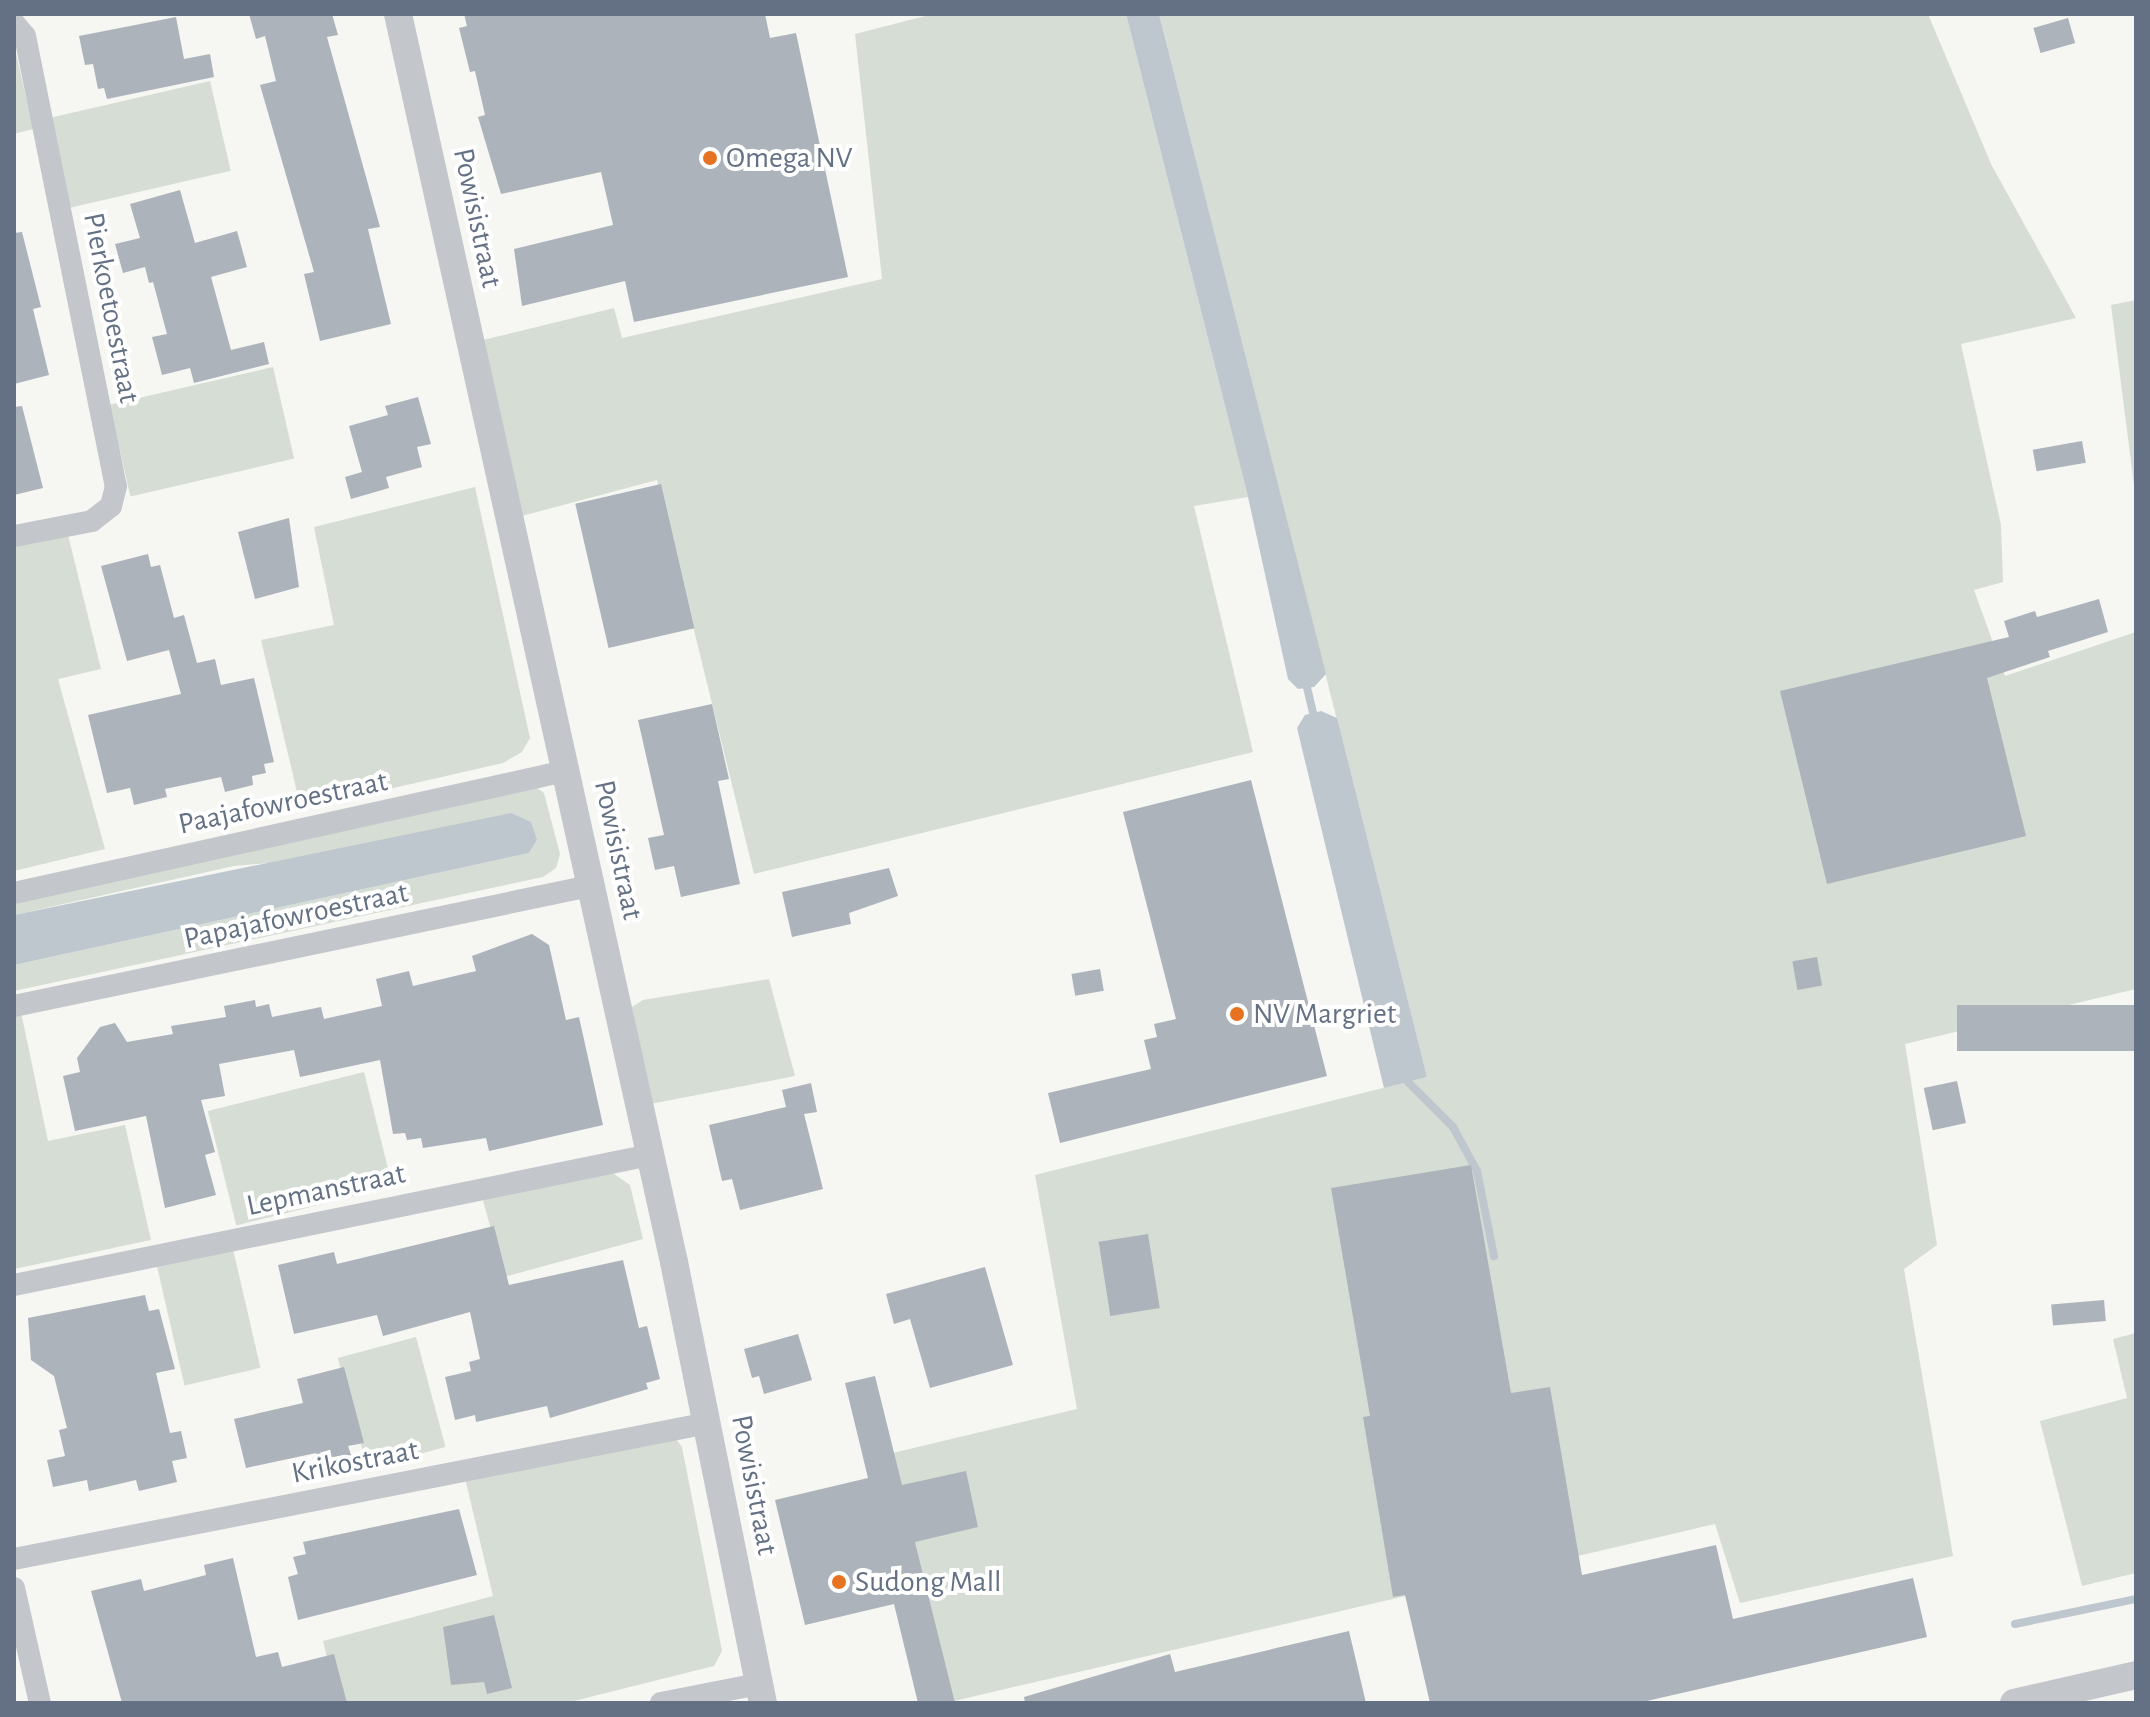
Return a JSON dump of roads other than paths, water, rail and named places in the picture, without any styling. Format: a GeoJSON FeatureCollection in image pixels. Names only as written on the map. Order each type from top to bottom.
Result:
{"type":"FeatureCollection","features":[{"type":"Feature","properties":{"kind":"street","name":"Powisistraat"},"geometry":{"type":"LineString","coordinates":[[398,14],[708,1423],[761,1694]]}},
{"type":"Feature","properties":{"kind":"street","name":"Pierkoetoestraat"},"geometry":{"type":"LineString","coordinates":[[14,23],[25,36],[116,486],[111,506],[92,521],[14,536]]}},
{"type":"Feature","properties":{"kind":"street","name":"Paajafowroestraat"},"geometry":{"type":"LineString","coordinates":[[14,893],[565,771]]}},
{"type":"Feature","properties":{"kind":"street","name":"Papajafowroestraat"},"geometry":{"type":"LineString","coordinates":[[14,1006],[590,886]]}},
{"type":"Feature","properties":{"kind":"street","name":"Lepmanstraat"},"geometry":{"type":"LineString","coordinates":[[14,1285],[650,1155]]}},
{"type":"Feature","properties":{"kind":"street","name":"Krikostraat"},"geometry":{"type":"LineString","coordinates":[[14,1559],[708,1423]]}},
{"type":"Feature","properties":{"kind":"street"},"geometry":{"type":"LineString","coordinates":[[14,1588],[40,1703]]}},
{"type":"Feature","properties":{"kind":"street"},"geometry":{"type":"LineString","coordinates":[[2014,1703],[2136,1675]]}},
{"type":"Feature","properties":{"kind":"street"},"geometry":{"type":"LineString","coordinates":[[661,1703],[761,1694]]}},
{"type":"Feature","properties":{"kind":"waterway"},"geometry":{"type":"LineString","coordinates":[[1305,679],[1315,721]]}},
{"type":"Feature","properties":{"kind":"waterway"},"geometry":{"type":"LineString","coordinates":[[1401,1075],[1453,1127],[1477,1171],[1494,1256]]}},
{"type":"Feature","properties":{"kind":"waterway"},"geometry":{"type":"LineString","coordinates":[[2015,1624],[2136,1599]]}},
{"type":"Feature","properties":{"kind":"place","name":"Omega NV"},"geometry":{"type":"Point","coordinates":[710,158]}},
{"type":"Feature","properties":{"kind":"place","name":"NV Margriet"},"geometry":{"type":"Point","coordinates":[1237,1014]}},
{"type":"Feature","properties":{"kind":"place","name":"Sudong Mall"},"geometry":{"type":"Point","coordinates":[839,1582]}}]}
